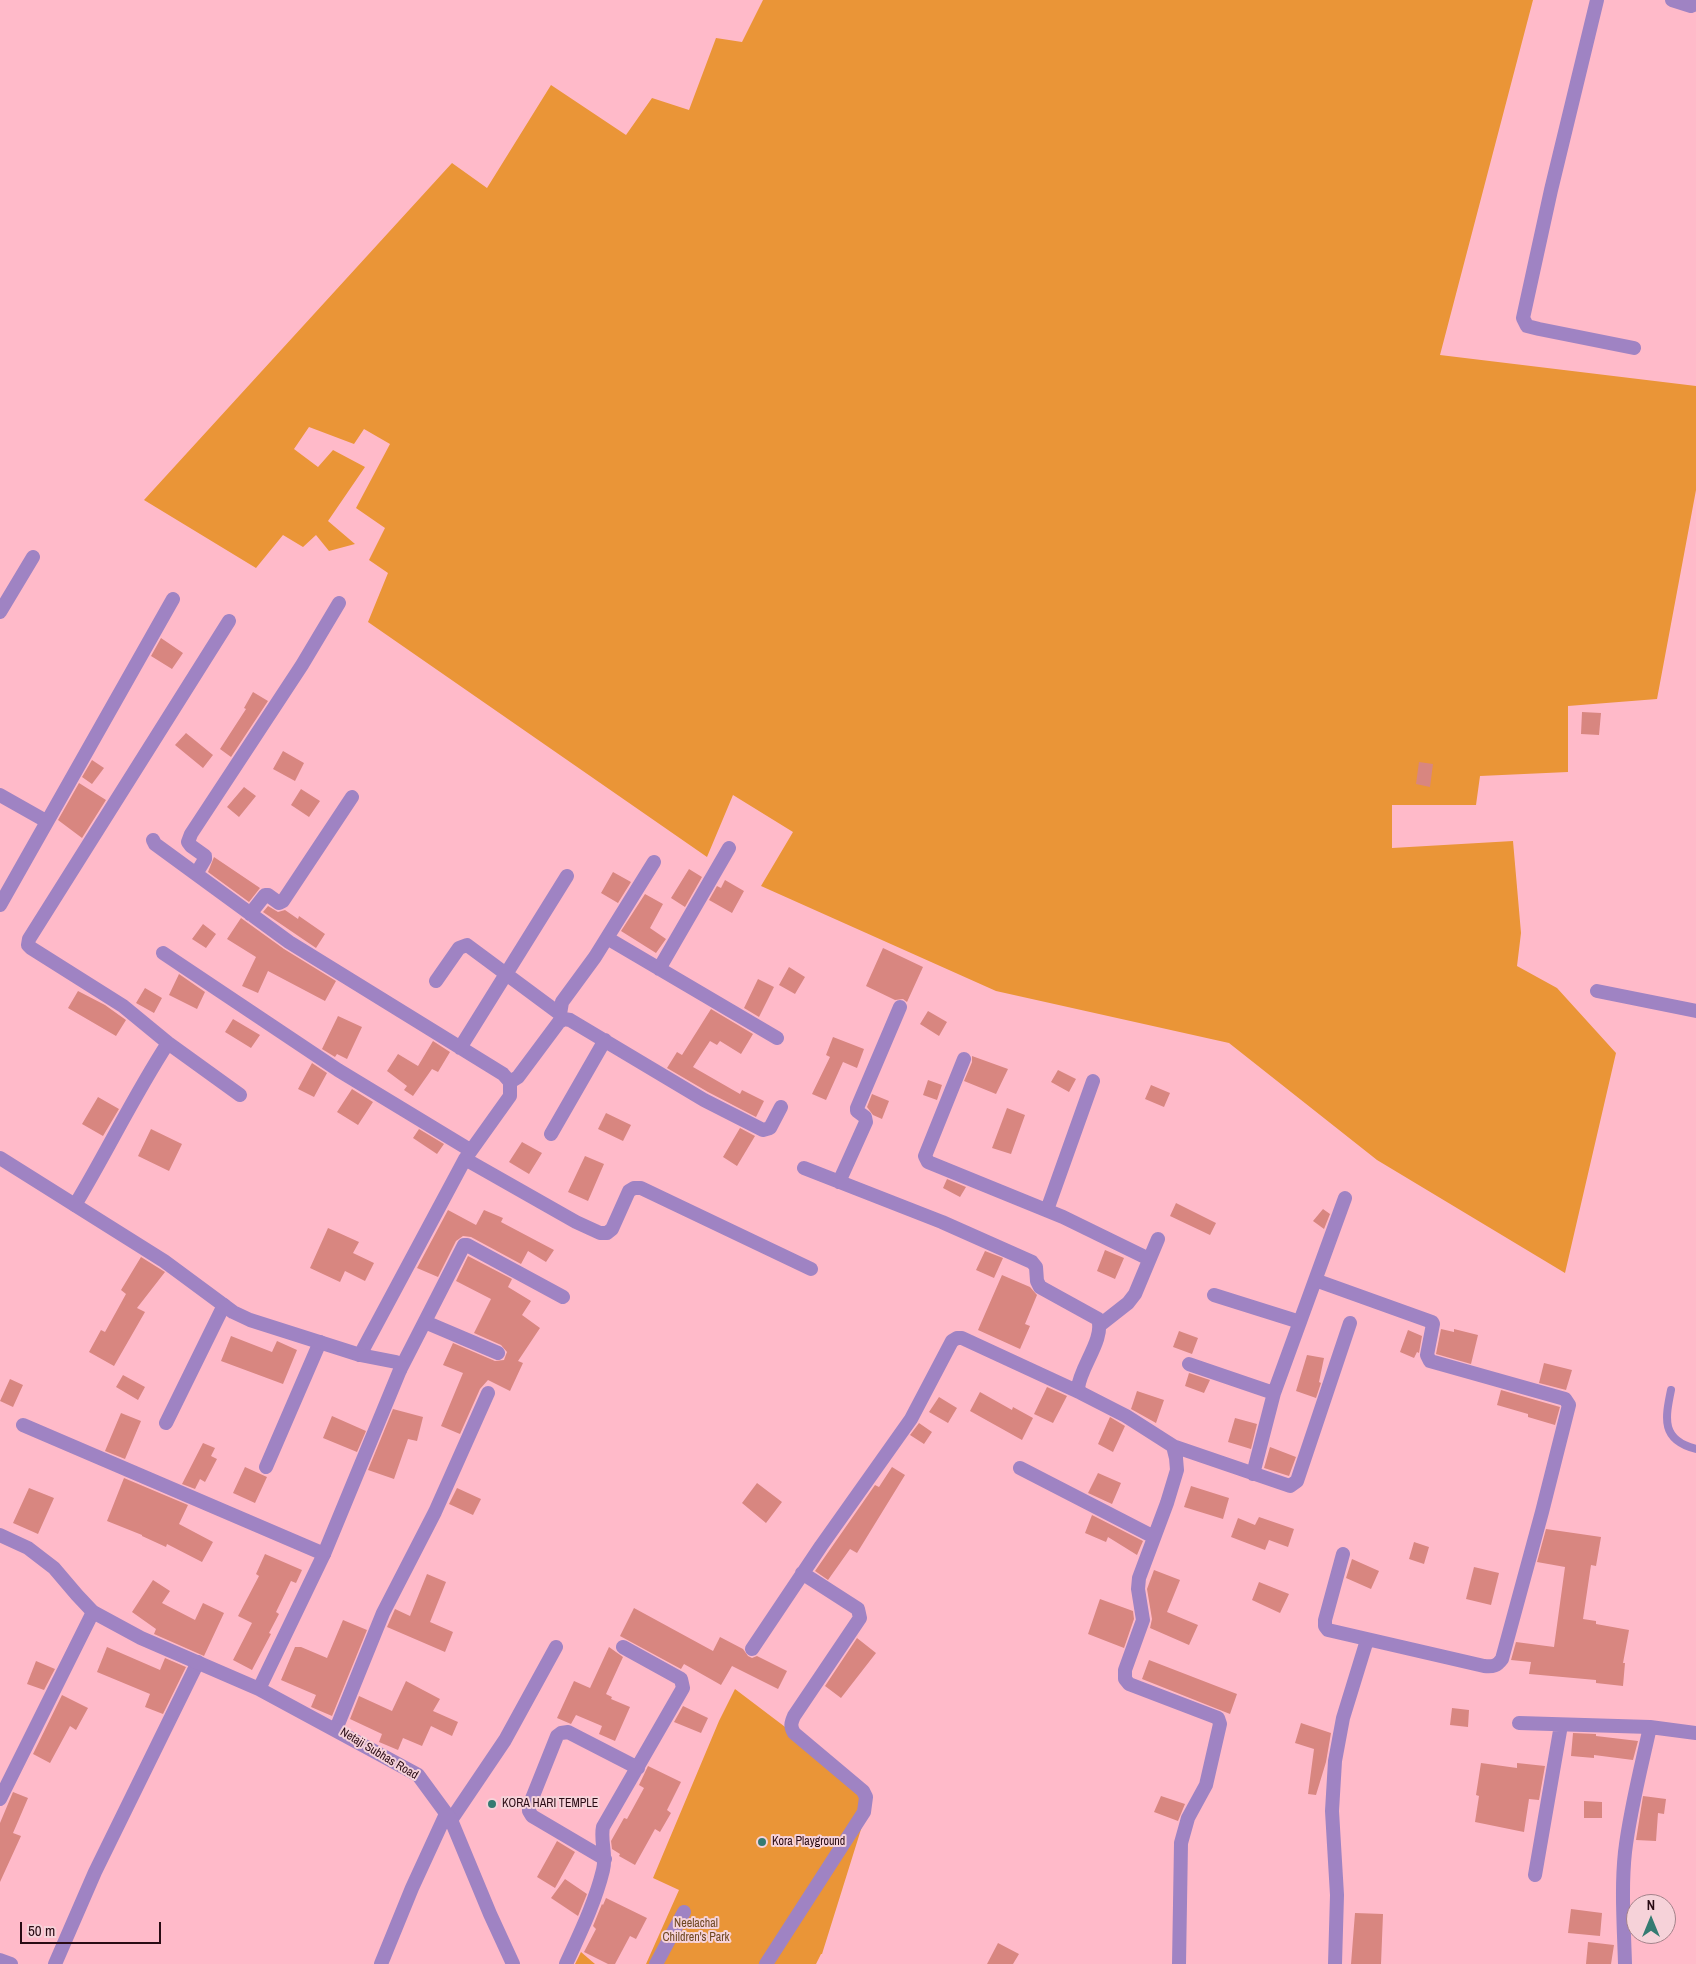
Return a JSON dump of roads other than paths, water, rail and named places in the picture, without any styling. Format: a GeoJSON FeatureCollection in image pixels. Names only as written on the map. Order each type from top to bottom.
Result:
{"type":"FeatureCollection","features":[{"type":"Feature","properties":{"kind":"street"},"geometry":{"type":"LineString","coordinates":[[1597,0],[1551,190],[1523,318],[1527,326],[1634,348]]}},
{"type":"Feature","properties":{"kind":"street"},"geometry":{"type":"LineString","coordinates":[[1672,0],[1691,6],[1696,4]]}},
{"type":"Feature","properties":{"kind":"street"},"geometry":{"type":"LineString","coordinates":[[0,612],[33,557]]}},
{"type":"Feature","properties":{"kind":"street"},"geometry":{"type":"LineString","coordinates":[[0,905],[173,599]]}},
{"type":"Feature","properties":{"kind":"street"},"geometry":{"type":"LineString","coordinates":[[196,874],[205,856],[188,842],[191,834],[302,665],[339,603]]}},
{"type":"Feature","properties":{"kind":"street"},"geometry":{"type":"LineString","coordinates":[[229,621],[29,940],[28,945],[123,1006],[168,1043],[240,1095]]}},
{"type":"Feature","properties":{"kind":"street"},"geometry":{"type":"LineString","coordinates":[[0,795],[46,821]]}},
{"type":"Feature","properties":{"kind":"street"},"geometry":{"type":"LineString","coordinates":[[250,914],[265,895],[279,903],[283,902],[352,797]]}},
{"type":"Feature","properties":{"kind":"street"},"geometry":{"type":"LineString","coordinates":[[153,840],[155,844],[289,942],[503,1074],[510,1082],[510,1096],[468,1155],[360,1355]]}},
{"type":"Feature","properties":{"kind":"street"},"geometry":{"type":"LineString","coordinates":[[659,969],[729,848]]}},
{"type":"Feature","properties":{"kind":"street"},"geometry":{"type":"LineString","coordinates":[[510,1082],[518,1077],[560,1017],[562,1002],[607,938],[654,862]]}},
{"type":"Feature","properties":{"kind":"street"},"geometry":{"type":"LineString","coordinates":[[460,1048],[567,876]]}},
{"type":"Feature","properties":{"kind":"street"},"geometry":{"type":"LineString","coordinates":[[607,938],[777,1038]]}},
{"type":"Feature","properties":{"kind":"street"},"geometry":{"type":"LineString","coordinates":[[436,981],[459,948],[467,945],[507,974],[560,1017],[570,1020],[605,1040],[704,1100],[763,1130],[770,1128],[781,1107]]}},
{"type":"Feature","properties":{"kind":"street"},"geometry":{"type":"LineString","coordinates":[[163,952],[468,1155],[576,1222],[600,1233],[607,1232],[612,1229],[629,1192],[634,1188],[641,1188],[811,1269]]}},
{"type":"Feature","properties":{"kind":"street"},"geometry":{"type":"LineString","coordinates":[[1597,991],[1696,1011]]}},
{"type":"Feature","properties":{"kind":"street"},"geometry":{"type":"LineString","coordinates":[[839,1182],[866,1122],[865,1117],[858,1113],[857,1108],[900,1007]]}},
{"type":"Feature","properties":{"kind":"street"},"geometry":{"type":"LineString","coordinates":[[551,1134],[605,1040]]}},
{"type":"Feature","properties":{"kind":"street"},"geometry":{"type":"LineString","coordinates":[[75,1206],[103,1158],[142,1083],[168,1043]]}},
{"type":"Feature","properties":{"kind":"street"},"geometry":{"type":"LineString","coordinates":[[964,1059],[925,1160],[1047,1210],[1149,1259]]}},
{"type":"Feature","properties":{"kind":"street"},"geometry":{"type":"LineString","coordinates":[[1047,1210],[1093,1081]]}},
{"type":"Feature","properties":{"kind":"street"},"geometry":{"type":"LineString","coordinates":[[0,1158],[164,1261],[224,1306],[250,1320],[360,1355],[396,1362],[400,1365],[400,1370]]}},
{"type":"Feature","properties":{"kind":"street"},"geometry":{"type":"LineString","coordinates":[[804,1168],[942,1222],[1032,1262],[1038,1271],[1037,1281],[1040,1287],[1098,1318],[1100,1325],[1092,1350],[1078,1381],[1078,1388],[1081,1393]]}},
{"type":"Feature","properties":{"kind":"street"},"geometry":{"type":"LineString","coordinates":[[1253,1474],[1274,1393],[1346,1198]]}},
{"type":"Feature","properties":{"kind":"street"},"geometry":{"type":"LineString","coordinates":[[1100,1325],[1128,1303],[1134,1294],[1158,1239]]}},
{"type":"Feature","properties":{"kind":"street"},"geometry":{"type":"LineString","coordinates":[[259,1688],[324,1554],[400,1370],[464,1245],[563,1297]]}},
{"type":"Feature","properties":{"kind":"street"},"geometry":{"type":"LineString","coordinates":[[1315,1280],[1432,1322],[1427,1355],[1430,1361],[1565,1399],[1568,1405],[1540,1521],[1502,1659],[1498,1664],[1492,1667],[1484,1666],[1328,1630],[1325,1626],[1325,1620],[1344,1554]]}},
{"type":"Feature","properties":{"kind":"street"},"geometry":{"type":"LineString","coordinates":[[1214,1296],[1300,1322]]}},
{"type":"Feature","properties":{"kind":"street"},"geometry":{"type":"LineString","coordinates":[[166,1423],[224,1306]]}},
{"type":"Feature","properties":{"kind":"street"},"geometry":{"type":"LineString","coordinates":[[425,1322],[498,1353]]}},
{"type":"Feature","properties":{"kind":"street"},"geometry":{"type":"LineString","coordinates":[[752,1649],[802,1573],[911,1419],[952,1341],[956,1338],[962,1338],[1081,1393],[1126,1416],[1173,1446],[1290,1486],[1297,1481],[1350,1323]]}},
{"type":"Feature","properties":{"kind":"street"},"geometry":{"type":"LineString","coordinates":[[266,1467],[320,1342]]}},
{"type":"Feature","properties":{"kind":"street"},"geometry":{"type":"LineString","coordinates":[[1189,1364],[1274,1393]]}},
{"type":"Feature","properties":{"kind":"street"},"geometry":{"type":"LineString","coordinates":[[336,1729],[383,1613],[435,1512],[488,1393]]}},
{"type":"Feature","properties":{"kind":"street"},"geometry":{"type":"LineString","coordinates":[[24,1425],[324,1554]]}},
{"type":"Feature","properties":{"kind":"street"},"geometry":{"type":"LineString","coordinates":[[1173,1446],[1177,1470],[1139,1578],[1138,1589],[1144,1620],[1125,1670],[1125,1679],[1129,1684],[1218,1718],[1220,1724],[1206,1785],[1188,1818],[1181,1843],[1179,1964]]}},
{"type":"Feature","properties":{"kind":"street"},"geometry":{"type":"LineString","coordinates":[[1020,1468],[1154,1537]]}},
{"type":"Feature","properties":{"kind":"street"},"geometry":{"type":"LineString","coordinates":[[0,1535],[28,1548],[54,1568],[93,1612],[0,1799]]}},
{"type":"Feature","properties":{"kind":"street"},"geometry":{"type":"LineString","coordinates":[[766,1964],[864,1812],[866,1802],[863,1791],[794,1733],[791,1728],[794,1716],[860,1618],[858,1610],[802,1573]]}},
{"type":"Feature","properties":{"kind":"street","name":"Netaji Subhas Road"},"geometry":{"type":"LineString","coordinates":[[93,1612],[141,1638],[259,1688],[418,1774],[449,1817],[513,1964]]}},
{"type":"Feature","properties":{"kind":"street"},"geometry":{"type":"LineString","coordinates":[[1335,1964],[1337,1895],[1332,1811],[1335,1760],[1343,1718],[1367,1640]]}},
{"type":"Feature","properties":{"kind":"street"},"geometry":{"type":"LineString","coordinates":[[381,1964],[412,1888],[449,1817],[505,1740],[556,1647]]}},
{"type":"Feature","properties":{"kind":"street"},"geometry":{"type":"LineString","coordinates":[[566,1964],[594,1902],[604,1868],[603,1827],[683,1688],[681,1679],[623,1648]]}},
{"type":"Feature","properties":{"kind":"street"},"geometry":{"type":"LineString","coordinates":[[55,1964],[94,1872],[198,1662]]}},
{"type":"Feature","properties":{"kind":"street"},"geometry":{"type":"LineString","coordinates":[[1519,1723],[1650,1727],[1696,1733]]}},
{"type":"Feature","properties":{"kind":"street"},"geometry":{"type":"LineString","coordinates":[[1535,1875],[1561,1725]]}},
{"type":"Feature","properties":{"kind":"street"},"geometry":{"type":"LineString","coordinates":[[1625,1964],[1623,1892],[1625,1853],[1633,1803],[1650,1727]]}},
{"type":"Feature","properties":{"kind":"street"},"geometry":{"type":"LineString","coordinates":[[605,1859],[532,1816],[529,1806],[557,1736],[561,1733],[568,1732],[638,1768]]}},
{"type":"Feature","properties":{"kind":"street"},"geometry":{"type":"LineString","coordinates":[[656,1964],[684,1912]]}},
{"type":"Feature","properties":{"kind":"street"},"geometry":{"type":"LineString","coordinates":[[0,1960],[11,1964]]}},
{"type":"Feature","properties":{"kind":"lane"},"geometry":{"type":"LineString","coordinates":[[1670,1390],[1666,1413],[1667,1427],[1678,1441],[1696,1449]]}},
{"type":"Feature","properties":{"kind":"place","name":"KORA HARI TEMPLE"},"geometry":{"type":"Point","coordinates":[492,1804]}},
{"type":"Feature","properties":{"kind":"place","name":"Kora Playground"},"geometry":{"type":"Point","coordinates":[762,1842]}},
{"type":"Feature","properties":{"kind":"park label","name":"Neelachal Children's Park"},"geometry":{"type":"Point","coordinates":[696,1931]}}]}
